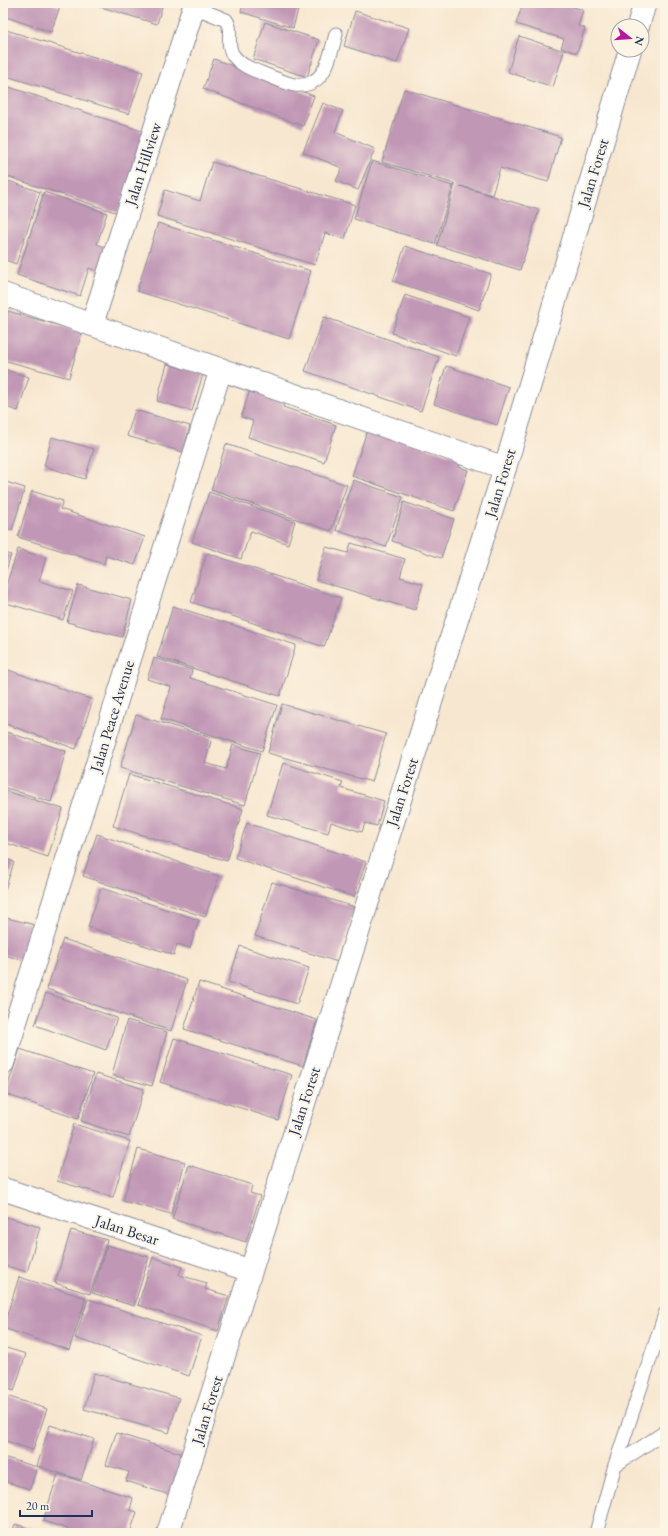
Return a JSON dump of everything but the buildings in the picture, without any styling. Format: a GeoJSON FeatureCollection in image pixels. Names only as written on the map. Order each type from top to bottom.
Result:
{"type":"FeatureCollection","features":[{"type":"Feature","properties":{"kind":"street"},"geometry":{"type":"LineString","coordinates":[[640,18],[645,3]]}},
{"type":"Feature","properties":{"kind":"street","name":"Jalan Hillview"},"geometry":{"type":"LineString","coordinates":[[92,324],[194,5]]}},
{"type":"Feature","properties":{"kind":"street","name":"Jalan Forest"},"geometry":{"type":"LineString","coordinates":[[168,1533],[505,468],[628,58]]}},
{"type":"Feature","properties":{"kind":"street"},"geometry":{"type":"LineString","coordinates":[[3,294],[505,468]]}},
{"type":"Feature","properties":{"kind":"street","name":"Jalan Peace Avenue"},"geometry":{"type":"LineString","coordinates":[[3,1063],[221,369]]}},
{"type":"Feature","properties":{"kind":"street","name":"Jalan Besar"},"geometry":{"type":"LineString","coordinates":[[3,1189],[251,1271]]}},
{"type":"Feature","properties":{"kind":"lane"},"geometry":{"type":"LineString","coordinates":[[194,5],[226,20],[230,29],[229,46],[231,53],[236,59],[252,70],[295,85],[313,83],[322,74],[328,63],[336,34]]}},
{"type":"Feature","properties":{"kind":"lane"},"geometry":{"type":"LineString","coordinates":[[596,1533],[615,1465],[665,1314]]}},
{"type":"Feature","properties":{"kind":"lane"},"geometry":{"type":"LineString","coordinates":[[615,1465],[665,1432]]}}]}
